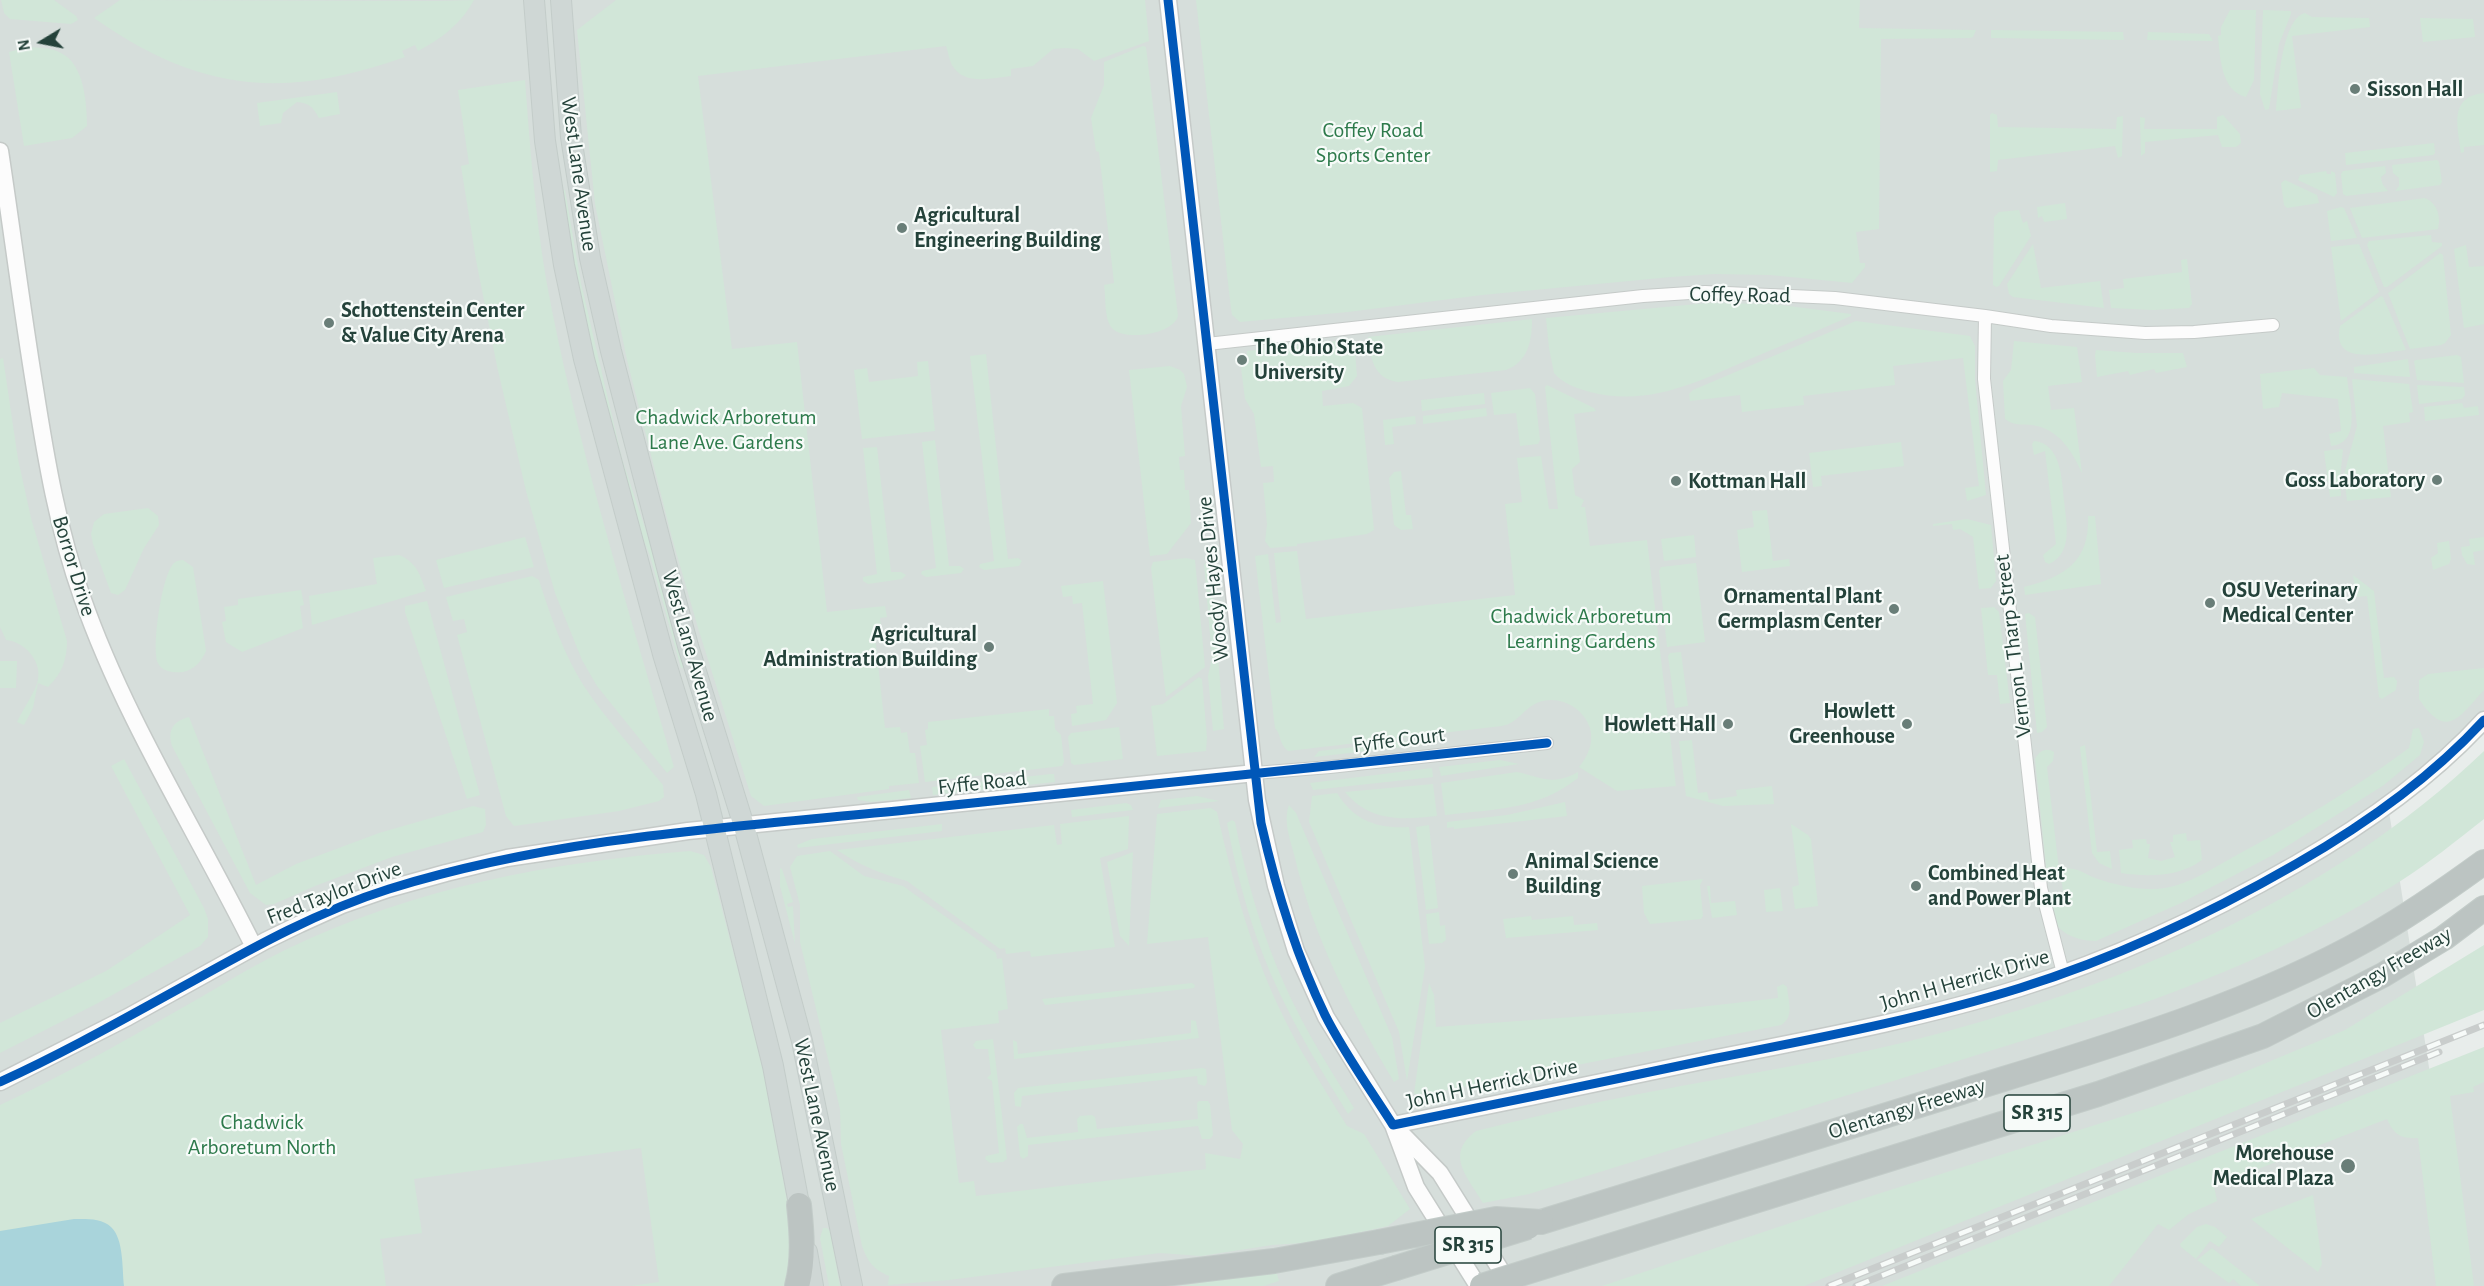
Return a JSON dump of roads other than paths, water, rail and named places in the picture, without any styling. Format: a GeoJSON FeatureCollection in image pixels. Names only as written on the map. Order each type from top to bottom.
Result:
{"type":"FeatureCollection","features":[{"type":"Feature","properties":{"kind":"highway","name":"Olentangy Freeway"},"geometry":{"type":"LineString","coordinates":[[1338,1286],[2085,1053],[2209,1011],[2368,939],[2428,903],[2484,862]]}},
{"type":"Feature","properties":{"kind":"highway","name":"Olentangy Freeway"},"geometry":{"type":"LineString","coordinates":[[1480,1286],[2098,1094],[2263,1036],[2383,975],[2444,938],[2484,908]]}},
{"type":"Feature","properties":{"kind":"highway"},"geometry":{"type":"LineString","coordinates":[[797,1286],[802,1265],[799,1205]]}},
{"type":"Feature","properties":{"kind":"highway"},"geometry":{"type":"LineString","coordinates":[[1064,1286],[1274,1261],[1496,1219],[1541,1222]]}},
{"type":"Feature","properties":{"kind":"main road","name":"West Lane Avenue"},"geometry":{"type":"LineString","coordinates":[[534,0],[545,141],[564,265],[584,359],[663,654],[706,794],[773,1066],[813,1286]]}},
{"type":"Feature","properties":{"kind":"main road","name":"West Lane Avenue"},"geometry":{"type":"LineString","coordinates":[[561,0],[571,137],[590,258],[611,351],[680,616],[744,826],[802,1041],[852,1286]]}},
{"type":"Feature","properties":{"kind":"street","name":"Woody Hayes Drive"},"geometry":{"type":"LineString","coordinates":[[1168,0],[1263,833],[1296,951],[1326,1017],[1393,1125],[1416,1187],[1480,1286]]}},
{"type":"Feature","properties":{"kind":"street","name":"Borror Drive"},"geometry":{"type":"LineString","coordinates":[[0,151],[47,468],[81,596],[122,696],[254,947]]}},
{"type":"Feature","properties":{"kind":"street","name":"Coffey Road"},"geometry":{"type":"LineString","coordinates":[[1207,344],[1643,296],[1705,292],[1835,298],[2051,326],[2145,333],[2194,332],[2273,325]]}},
{"type":"Feature","properties":{"kind":"street","name":"Vernon L Tharp Street"},"geometry":{"type":"LineString","coordinates":[[1985,316],[1984,379],[2040,877],[2063,973]]}},
{"type":"Feature","properties":{"kind":"street","name":"John H Herrick Drive"},"geometry":{"type":"LineString","coordinates":[[1393,1125],[1894,1022],[2019,988],[2063,973],[2135,945],[2206,913],[2341,838],[2388,804],[2454,750],[2484,720]]}},
{"type":"Feature","properties":{"kind":"street","name":"Fyffe Court"},"geometry":{"type":"LineString","coordinates":[[1255,773],[1547,743]]}},
{"type":"Feature","properties":{"kind":"street","name":"Fyffe Road"},"geometry":{"type":"LineString","coordinates":[[713,829],[1255,773]]}},
{"type":"Feature","properties":{"kind":"street","name":"Fred Taylor Drive"},"geometry":{"type":"LineString","coordinates":[[0,1082],[128,1017],[254,947],[342,905],[446,873],[507,858],[713,829]]}},
{"type":"Feature","properties":{"kind":"street","name":"Woody Hayes Drive"},"geometry":{"type":"LineString","coordinates":[[1393,1125],[1440,1173],[1510,1286]]}},
{"type":"Feature","properties":{"kind":"water"},"geometry":{"type":"Polygon","coordinates":[[[74,1219],[103,1222],[115,1232],[120,1246],[124,1286],[0,1286],[0,1231],[74,1219]]]}},
{"type":"Feature","properties":{"kind":"railway"},"geometry":{"type":"LineString","coordinates":[[1829,1286],[2484,1025]]}},
{"type":"Feature","properties":{"kind":"railway"},"geometry":{"type":"LineString","coordinates":[[1856,1286],[2439,1052]]}},
{"type":"Feature","properties":{"kind":"place","name":"Sisson Hall"},"geometry":{"type":"Point","coordinates":[2355,89]}},
{"type":"Feature","properties":{"kind":"place","name":"Agricultural Engineering Building"},"geometry":{"type":"Point","coordinates":[902,228]}},
{"type":"Feature","properties":{"kind":"place","name":"Schottenstein Center & Value City Arena"},"geometry":{"type":"Point","coordinates":[329,323]}},
{"type":"Feature","properties":{"kind":"place","name":"The Ohio State University"},"geometry":{"type":"Point","coordinates":[1242,360]}},
{"type":"Feature","properties":{"kind":"place","name":"Goss Laboratory"},"geometry":{"type":"Point","coordinates":[2437,480]}},
{"type":"Feature","properties":{"kind":"place","name":"Kottman Hall"},"geometry":{"type":"Point","coordinates":[1676,481]}},
{"type":"Feature","properties":{"kind":"place","name":"OSU Veterinary Medical Center"},"geometry":{"type":"Point","coordinates":[2210,603]}},
{"type":"Feature","properties":{"kind":"place","name":"Ornamental Plant Germplasm Center"},"geometry":{"type":"Point","coordinates":[1894,609]}},
{"type":"Feature","properties":{"kind":"place","name":"Agricultural Administration Building"},"geometry":{"type":"Point","coordinates":[989,647]}},
{"type":"Feature","properties":{"kind":"place","name":"Howlett Hall"},"geometry":{"type":"Point","coordinates":[1728,724]}},
{"type":"Feature","properties":{"kind":"place","name":"Howlett Greenhouse"},"geometry":{"type":"Point","coordinates":[1907,724]}},
{"type":"Feature","properties":{"kind":"place","name":"Animal Science Building"},"geometry":{"type":"Point","coordinates":[1513,874]}},
{"type":"Feature","properties":{"kind":"place","name":"Combined Heat and Power Plant"},"geometry":{"type":"Point","coordinates":[1916,886]}},
{"type":"Feature","properties":{"kind":"place","name":"Morehouse Medical Plaza"},"geometry":{"type":"Point","coordinates":[2348,1166]}},
{"type":"Feature","properties":{"kind":"park label","name":"Coffey Road Sports Center"},"geometry":{"type":"Point","coordinates":[1373,142]}},
{"type":"Feature","properties":{"kind":"park label","name":"Chadwick Arboretum Lane Ave. Gardens"},"geometry":{"type":"Point","coordinates":[726,430]}},
{"type":"Feature","properties":{"kind":"park label","name":"Chadwick Arboretum Learning Gardens"},"geometry":{"type":"Point","coordinates":[1581,628]}},
{"type":"Feature","properties":{"kind":"park label","name":"Chadwick Arboretum North"},"geometry":{"type":"Point","coordinates":[262,1134]}}]}
